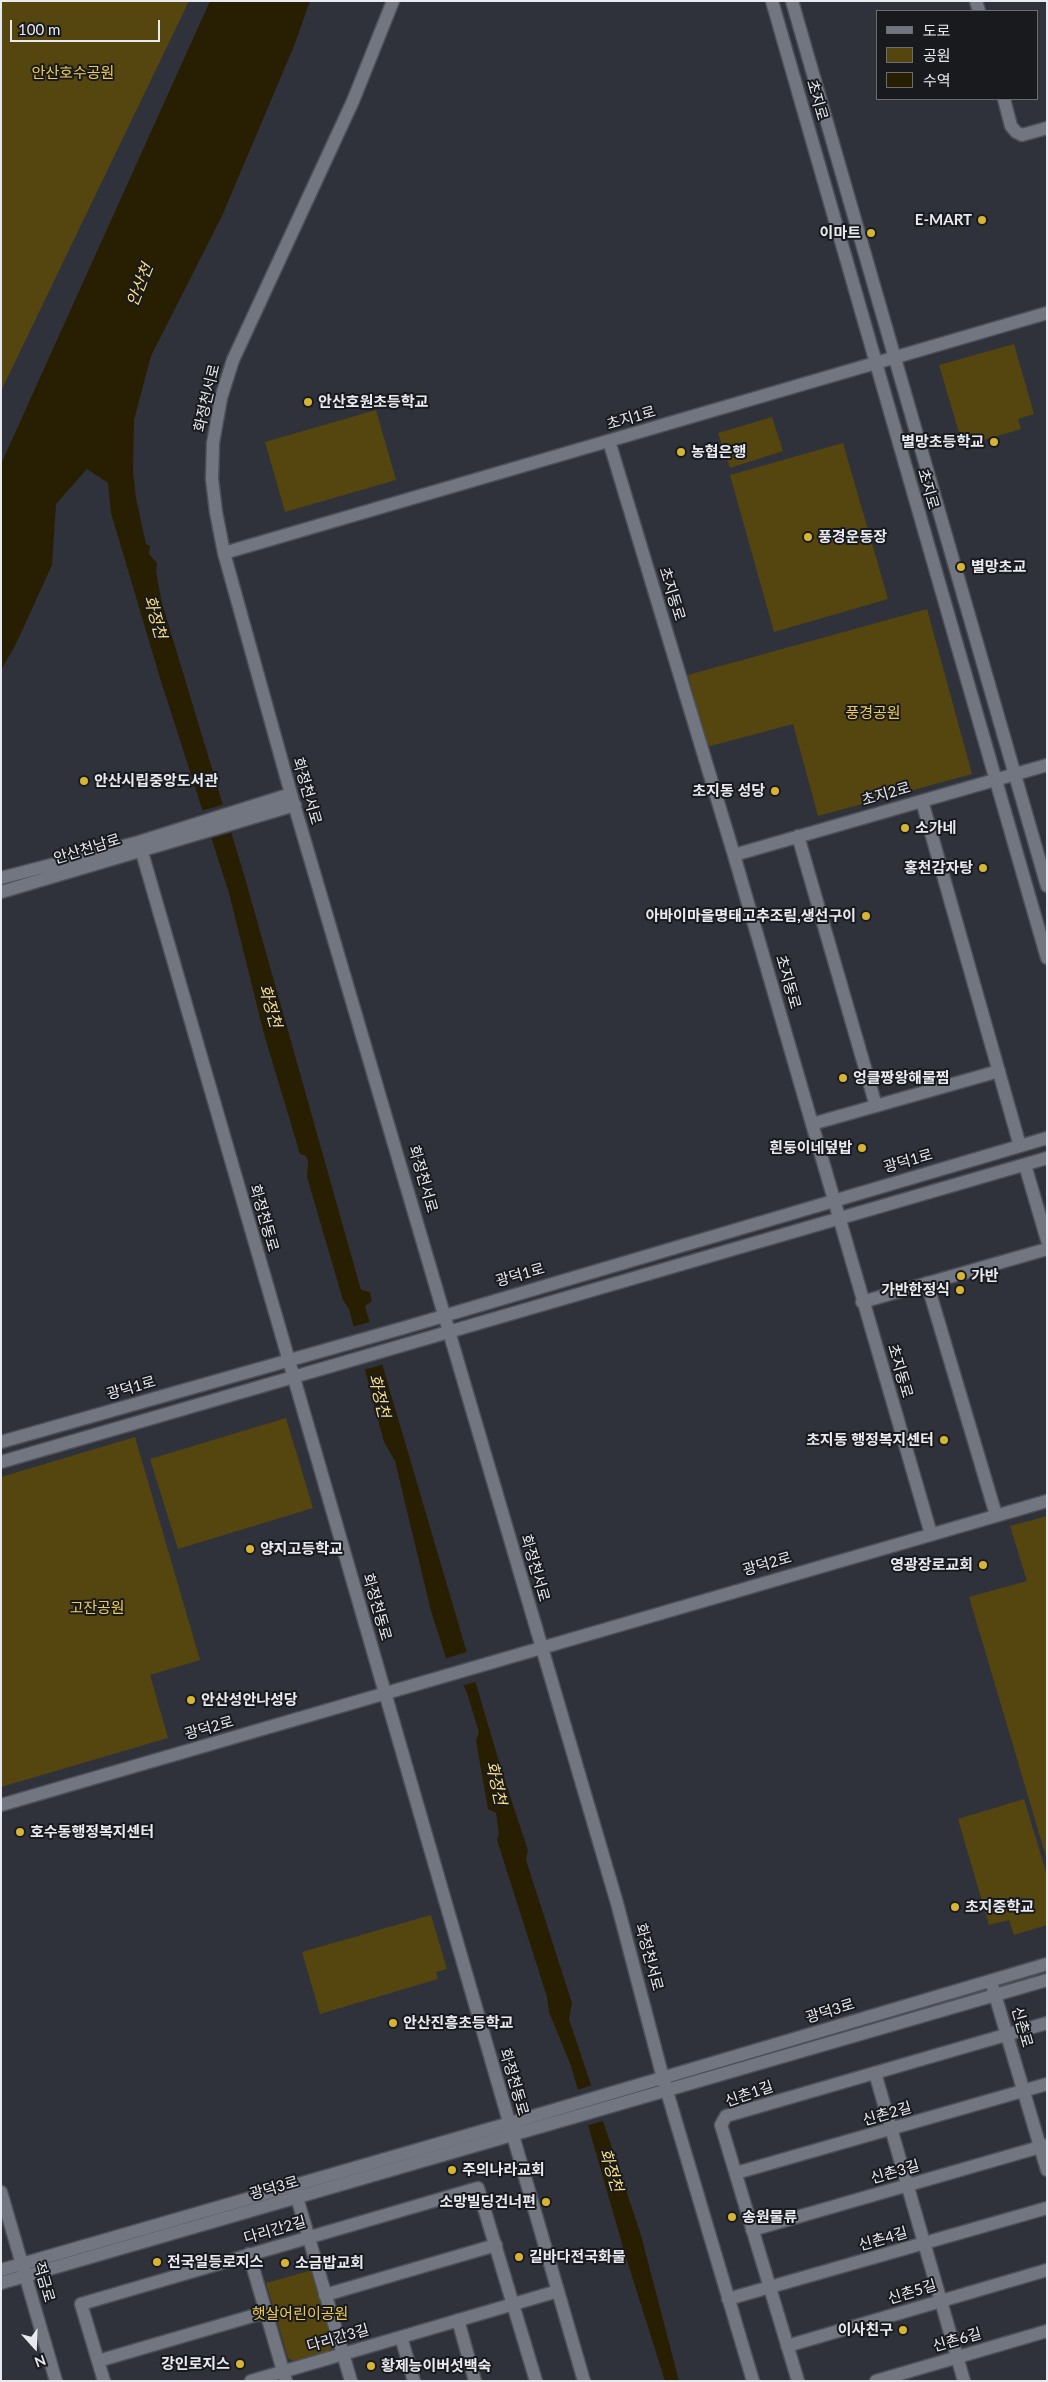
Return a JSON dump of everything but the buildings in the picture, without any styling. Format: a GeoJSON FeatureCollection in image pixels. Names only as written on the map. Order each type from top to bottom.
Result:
{"type":"FeatureCollection","features":[{"type":"Feature","properties":{"kind":"street","name":"화정천서로"},"geometry":{"type":"LineString","coordinates":[[393,1],[353,101],[230,370],[216,425],[212,470],[224,553],[293,799],[635,1963],[663,2078],[753,2381]]}},
{"type":"Feature","properties":{"kind":"street","name":"초지로"},"geometry":{"type":"LineString","coordinates":[[772,1],[1047,958]]}},
{"type":"Feature","properties":{"kind":"street","name":"초지로"},"geometry":{"type":"LineString","coordinates":[[792,1],[1047,886]]}},
{"type":"Feature","properties":{"kind":"street"},"geometry":{"type":"LineString","coordinates":[[1004,100],[1012,126],[1016,132],[1022,135],[1047,128]]}},
{"type":"Feature","properties":{"kind":"street","name":"초지1로"},"geometry":{"type":"LineString","coordinates":[[224,553],[1047,313]]}},
{"type":"Feature","properties":{"kind":"street","name":"초지동로"},"geometry":{"type":"LineString","coordinates":[[609,441],[734,855],[835,1200],[862,1302],[931,1534]]}},
{"type":"Feature","properties":{"kind":"street","name":"초지2로"},"geometry":{"type":"LineString","coordinates":[[734,855],[1047,765]]}},
{"type":"Feature","properties":{"kind":"street","name":"안산천남로"},"geometry":{"type":"LineString","coordinates":[[1,892],[140,846],[293,799]]}},
{"type":"Feature","properties":{"kind":"street"},"geometry":{"type":"LineString","coordinates":[[922,801],[1020,1146]]}},
{"type":"Feature","properties":{"kind":"street"},"geometry":{"type":"LineString","coordinates":[[798,836],[876,1106]]}},
{"type":"Feature","properties":{"kind":"street","name":"안산천남로"},"geometry":{"type":"LineString","coordinates":[[1,878],[140,846]]}},
{"type":"Feature","properties":{"kind":"street","name":"화정천동로"},"geometry":{"type":"LineString","coordinates":[[140,846],[584,2381]]}},
{"type":"Feature","properties":{"kind":"street"},"geometry":{"type":"LineString","coordinates":[[812,1124],[998,1071]]}},
{"type":"Feature","properties":{"kind":"street","name":"광덕1로"},"geometry":{"type":"LineString","coordinates":[[1,1442],[288,1359],[403,1328],[444,1314],[1047,1138]]}},
{"type":"Feature","properties":{"kind":"street"},"geometry":{"type":"LineString","coordinates":[[1,1462],[1047,1158]]}},
{"type":"Feature","properties":{"kind":"street"},"geometry":{"type":"LineString","coordinates":[[1025,1165],[1047,1240]]}},
{"type":"Feature","properties":{"kind":"street"},"geometry":{"type":"LineString","coordinates":[[862,1302],[1047,1248]]}},
{"type":"Feature","properties":{"kind":"street"},"geometry":{"type":"LineString","coordinates":[[927,1283],[996,1515]]}},
{"type":"Feature","properties":{"kind":"street","name":"광덕2로"},"geometry":{"type":"LineString","coordinates":[[1,1805],[385,1694],[497,1659],[1047,1501]]}},
{"type":"Feature","properties":{"kind":"street","name":"광덕3로"},"geometry":{"type":"LineString","coordinates":[[511,2130],[551,2110],[1047,1964]]}},
{"type":"Feature","properties":{"kind":"street","name":"신촌로"},"geometry":{"type":"LineString","coordinates":[[991,1980],[1024,2091],[1043,2146],[1047,2170]]}},
{"type":"Feature","properties":{"kind":"street","name":"광덕3로"},"geometry":{"type":"LineString","coordinates":[[1,2284],[24,2270],[511,2130],[555,2123],[668,2091],[1047,1980]]}},
{"type":"Feature","properties":{"kind":"street","name":"신촌1길"},"geometry":{"type":"LineString","coordinates":[[798,2381],[721,2125],[726,2116],[1047,2023]]}},
{"type":"Feature","properties":{"kind":"street"},"geometry":{"type":"LineString","coordinates":[[875,2073],[964,2381]]}},
{"type":"Feature","properties":{"kind":"street","name":"신촌2길"},"geometry":{"type":"LineString","coordinates":[[736,2174],[1047,2084]]}},
{"type":"Feature","properties":{"kind":"street","name":"신촌3길"},"geometry":{"type":"LineString","coordinates":[[752,2230],[1043,2146]]}},
{"type":"Feature","properties":{"kind":"street","name":"다리간2길"},"geometry":{"type":"LineString","coordinates":[[104,2381],[81,2304],[478,2188],[536,2381]]}},
{"type":"Feature","properties":{"kind":"street","name":"적금로"},"geometry":{"type":"LineString","coordinates":[[1,2192],[56,2381]]}},
{"type":"Feature","properties":{"kind":"street"},"geometry":{"type":"LineString","coordinates":[[295,2192],[351,2381]]}},
{"type":"Feature","properties":{"kind":"street","name":"신촌4길"},"geometry":{"type":"LineString","coordinates":[[728,2299],[1047,2208]]}},
{"type":"Feature","properties":{"kind":"street"},"geometry":{"type":"LineString","coordinates":[[326,2295],[496,2245]]}},
{"type":"Feature","properties":{"kind":"street"},"geometry":{"type":"LineString","coordinates":[[249,2254],[285,2376]]}},
{"type":"Feature","properties":{"kind":"street","name":"광덕3로"},"geometry":{"type":"LineString","coordinates":[[1,2270],[24,2270]]}},
{"type":"Feature","properties":{"kind":"street","name":"신촌5길"},"geometry":{"type":"LineString","coordinates":[[787,2346],[1047,2270]]}},
{"type":"Feature","properties":{"kind":"street","name":"다리간3길"},"geometry":{"type":"LineString","coordinates":[[251,2381],[285,2376],[343,2354],[558,2291]]}},
{"type":"Feature","properties":{"kind":"street"},"geometry":{"type":"LineString","coordinates":[[98,2362],[266,2312]]}},
{"type":"Feature","properties":{"kind":"street"},"geometry":{"type":"LineString","coordinates":[[458,2320],[475,2381]]}},
{"type":"Feature","properties":{"kind":"street","name":"신촌6길"},"geometry":{"type":"LineString","coordinates":[[876,2381],[1047,2331]]}},
{"type":"Feature","properties":{"kind":"street"},"geometry":{"type":"LineString","coordinates":[[401,2337],[414,2381]]}},
{"type":"Feature","properties":{"kind":"green space","name":"안산호수공원"},"geometry":{"type":"Polygon","coordinates":[[[1,1],[189,1],[1,391],[1,1]]]}},
{"type":"Feature","properties":{"kind":"green space"},"geometry":{"type":"Polygon","coordinates":[[[1014,344],[1034,414],[1018,419],[1021,429],[963,446],[939,365],[1014,344]]]}},
{"type":"Feature","properties":{"kind":"green space"},"geometry":{"type":"Polygon","coordinates":[[[376,410],[396,480],[285,512],[265,442],[376,410]]]}},
{"type":"Feature","properties":{"kind":"green space"},"geometry":{"type":"Polygon","coordinates":[[[772,417],[783,451],[730,468],[718,433],[772,417]]]}},
{"type":"Feature","properties":{"kind":"green space","name":"풍경운동장"},"geometry":{"type":"Polygon","coordinates":[[[843,443],[888,599],[774,632],[730,475],[843,443]]]}},
{"type":"Feature","properties":{"kind":"green space","name":"풍경공원"},"geometry":{"type":"Polygon","coordinates":[[[927,609],[972,774],[818,816],[793,724],[707,747],[688,675],[927,609]]]}},
{"type":"Feature","properties":{"kind":"green space"},"geometry":{"type":"Polygon","coordinates":[[[286,1418],[313,1508],[178,1549],[150,1459],[286,1418]]]}},
{"type":"Feature","properties":{"kind":"green space","name":"고잔공원"},"geometry":{"type":"Polygon","coordinates":[[[135,1437],[200,1660],[150,1675],[168,1738],[1,1787],[1,1477],[135,1437]]]}},
{"type":"Feature","properties":{"kind":"green space"},"geometry":{"type":"Polygon","coordinates":[[[1047,1516],[1047,1860],[969,1597],[1027,1581],[1010,1526],[1047,1516]]]}},
{"type":"Feature","properties":{"kind":"green space"},"geometry":{"type":"Polygon","coordinates":[[[1024,1799],[1047,1875],[1047,1925],[1014,1935],[1009,1920],[989,1925],[958,1819],[1024,1799]]]}},
{"type":"Feature","properties":{"kind":"green space"},"geometry":{"type":"Polygon","coordinates":[[[431,1915],[447,1969],[436,1972],[438,1979],[320,2014],[302,1952],[431,1915]]]}},
{"type":"Feature","properties":{"kind":"green space","name":"햇살어린이공원"},"geometry":{"type":"Polygon","coordinates":[[[312,2270],[334,2345],[331,2350],[293,2361],[288,2358],[266,2283],[312,2270]]]}},
{"type":"Feature","properties":{"kind":"water"},"geometry":{"type":"Polygon","coordinates":[[[210,1],[310,1],[294,46],[222,216],[151,356],[134,420],[133,472],[136,498],[146,544],[150,546],[149,554],[157,563],[156,572],[162,603],[245,878],[361,1290],[370,1292],[372,1301],[365,1306],[502,1772],[528,1850],[526,1860],[572,2003],[569,2019],[641,2235],[679,2381],[665,2381],[625,2254],[571,2066],[549,2012],[547,1997],[497,1840],[499,1834],[496,1813],[488,1809],[476,1741],[479,1732],[466,1690],[446,1658],[431,1611],[395,1461],[384,1442],[349,1309],[343,1300],[307,1177],[308,1161],[306,1156],[300,1154],[264,1034],[229,893],[160,678],[111,513],[108,483],[87,469],[56,504],[52,565],[16,644],[1,670],[1,464],[210,1]]]}},
{"type":"Feature","properties":{"kind":"pier"},"geometry":{"type":"Polygon","coordinates":[[[225,804],[234,832],[209,839],[201,811],[225,804]]]}},
{"type":"Feature","properties":{"kind":"pier"},"geometry":{"type":"Polygon","coordinates":[[[373,1321],[385,1364],[363,1370],[352,1327],[373,1321]]]}},
{"type":"Feature","properties":{"kind":"pier"},"geometry":{"type":"Polygon","coordinates":[[[470,1651],[479,1681],[461,1686],[444,1659],[470,1651]]]}},
{"type":"Feature","properties":{"kind":"pier"},"geometry":{"type":"Polygon","coordinates":[[[594,2085],[606,2120],[586,2126],[576,2090],[594,2085]]]}},
{"type":"Feature","properties":{"kind":"place","name":"E-MART"},"geometry":{"type":"Point","coordinates":[982,220]}},
{"type":"Feature","properties":{"kind":"place","name":"이마트"},"geometry":{"type":"Point","coordinates":[871,233]}},
{"type":"Feature","properties":{"kind":"place","name":"안산호원초등학교"},"geometry":{"type":"Point","coordinates":[308,402]}},
{"type":"Feature","properties":{"kind":"place","name":"별망초등학교"},"geometry":{"type":"Point","coordinates":[994,442]}},
{"type":"Feature","properties":{"kind":"place","name":"농협은행"},"geometry":{"type":"Point","coordinates":[681,452]}},
{"type":"Feature","properties":{"kind":"place","name":"풍경운동장"},"geometry":{"type":"Point","coordinates":[808,537]}},
{"type":"Feature","properties":{"kind":"place","name":"별망초교"},"geometry":{"type":"Point","coordinates":[961,567]}},
{"type":"Feature","properties":{"kind":"place","name":"안산시립중앙도서관"},"geometry":{"type":"Point","coordinates":[84,781]}},
{"type":"Feature","properties":{"kind":"place","name":"초지동 성당"},"geometry":{"type":"Point","coordinates":[775,791]}},
{"type":"Feature","properties":{"kind":"place","name":"소가네"},"geometry":{"type":"Point","coordinates":[905,828]}},
{"type":"Feature","properties":{"kind":"place","name":"홍천감자탕"},"geometry":{"type":"Point","coordinates":[983,868]}},
{"type":"Feature","properties":{"kind":"place","name":"아바이마을명태고추조림,생선구이"},"geometry":{"type":"Point","coordinates":[866,916]}},
{"type":"Feature","properties":{"kind":"place","name":"엉클짱왕해물찜"},"geometry":{"type":"Point","coordinates":[843,1078]}},
{"type":"Feature","properties":{"kind":"place","name":"흰둥이네덮밥"},"geometry":{"type":"Point","coordinates":[862,1148]}},
{"type":"Feature","properties":{"kind":"place","name":"가반"},"geometry":{"type":"Point","coordinates":[961,1276]}},
{"type":"Feature","properties":{"kind":"place","name":"가반한정식"},"geometry":{"type":"Point","coordinates":[960,1290]}},
{"type":"Feature","properties":{"kind":"place","name":"초지동 행정복지센터"},"geometry":{"type":"Point","coordinates":[944,1440]}},
{"type":"Feature","properties":{"kind":"place","name":"양지고등학교"},"geometry":{"type":"Point","coordinates":[250,1549]}},
{"type":"Feature","properties":{"kind":"place","name":"영광장로교회"},"geometry":{"type":"Point","coordinates":[983,1565]}},
{"type":"Feature","properties":{"kind":"place","name":"안산성안나성당"},"geometry":{"type":"Point","coordinates":[191,1700]}},
{"type":"Feature","properties":{"kind":"place","name":"호수동행정복지센터"},"geometry":{"type":"Point","coordinates":[20,1832]}},
{"type":"Feature","properties":{"kind":"place","name":"초지중학교"},"geometry":{"type":"Point","coordinates":[955,1907]}},
{"type":"Feature","properties":{"kind":"place","name":"안산진흥초등학교"},"geometry":{"type":"Point","coordinates":[393,2023]}},
{"type":"Feature","properties":{"kind":"place","name":"주의나라교회"},"geometry":{"type":"Point","coordinates":[452,2170]}},
{"type":"Feature","properties":{"kind":"place","name":"소망빌딩건너편"},"geometry":{"type":"Point","coordinates":[546,2202]}},
{"type":"Feature","properties":{"kind":"place","name":"송원물류"},"geometry":{"type":"Point","coordinates":[732,2217]}},
{"type":"Feature","properties":{"kind":"place","name":"길바다전국화물"},"geometry":{"type":"Point","coordinates":[519,2257]}},
{"type":"Feature","properties":{"kind":"place","name":"전국일등로지스"},"geometry":{"type":"Point","coordinates":[157,2262]}},
{"type":"Feature","properties":{"kind":"place","name":"소금밥교회"},"geometry":{"type":"Point","coordinates":[285,2263]}},
{"type":"Feature","properties":{"kind":"place","name":"이사친구"},"geometry":{"type":"Point","coordinates":[903,2330]}},
{"type":"Feature","properties":{"kind":"place","name":"강인로지스"},"geometry":{"type":"Point","coordinates":[240,2364]}},
{"type":"Feature","properties":{"kind":"place","name":"황제능이버섯백숙"},"geometry":{"type":"Point","coordinates":[371,2366]}},
{"type":"Feature","properties":{"kind":"water label","name":"안산천"},"geometry":{"type":"Point","coordinates":[140,285]}},
{"type":"Feature","properties":{"kind":"water label","name":"화정천"},"geometry":{"type":"Point","coordinates":[155,617]}},
{"type":"Feature","properties":{"kind":"water label","name":"화정천"},"geometry":{"type":"Point","coordinates":[270,1006]}},
{"type":"Feature","properties":{"kind":"water label","name":"화정천"},"geometry":{"type":"Point","coordinates":[379,1396]}},
{"type":"Feature","properties":{"kind":"water label","name":"화정천"},"geometry":{"type":"Point","coordinates":[496,1783]}},
{"type":"Feature","properties":{"kind":"water label","name":"화정천"},"geometry":{"type":"Point","coordinates":[611,2170]}}]}
